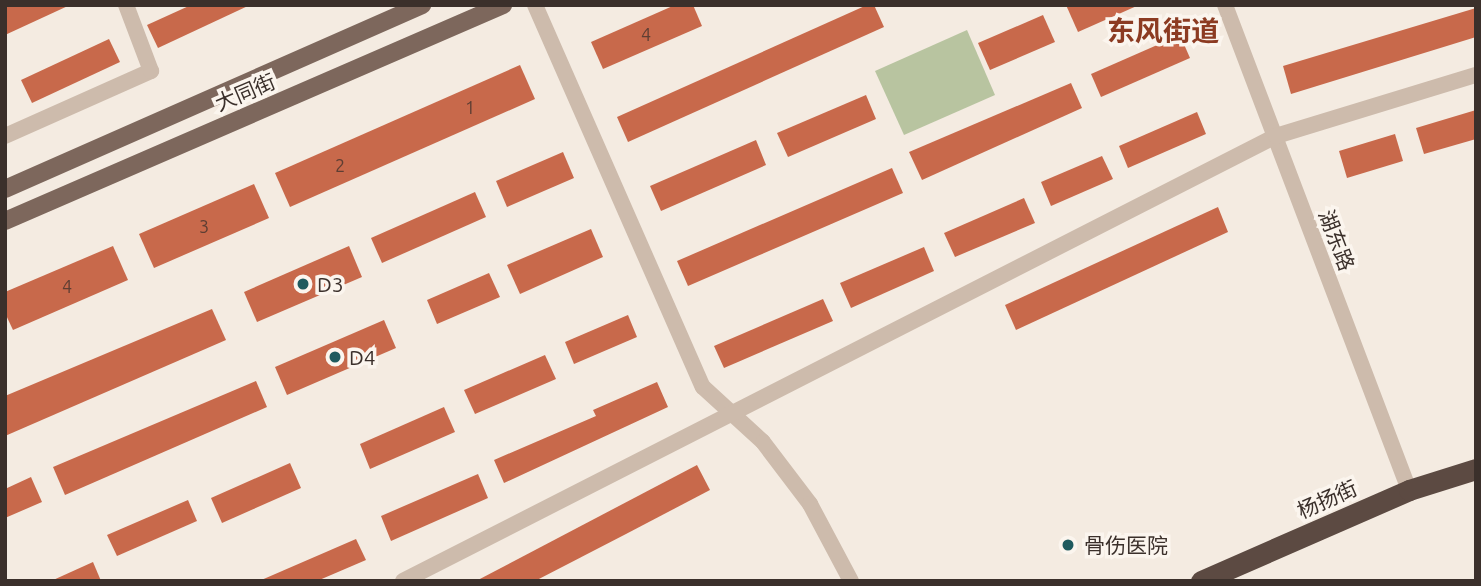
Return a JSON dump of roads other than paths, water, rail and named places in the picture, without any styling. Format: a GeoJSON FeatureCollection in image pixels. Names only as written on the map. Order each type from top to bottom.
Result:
{"type":"FeatureCollection","features":[{"type":"Feature","properties":{"kind":"highway","name":"杨扬街"},"geometry":{"type":"LineString","coordinates":[[1201,581],[1409,490],[1476,469]]}},
{"type":"Feature","properties":{"kind":"main road","name":"大同街"},"geometry":{"type":"LineString","coordinates":[[5,189],[422,5]]}},
{"type":"Feature","properties":{"kind":"main road","name":"大同街"},"geometry":{"type":"LineString","coordinates":[[5,221],[503,5]]}},
{"type":"Feature","properties":{"kind":"street"},"geometry":{"type":"LineString","coordinates":[[5,136],[152,71],[126,5]]}},
{"type":"Feature","properties":{"kind":"street"},"geometry":{"type":"LineString","coordinates":[[535,5],[702,387],[727,413],[762,442],[810,504],[851,581]]}},
{"type":"Feature","properties":{"kind":"street","name":"湖东路"},"geometry":{"type":"LineString","coordinates":[[1224,5],[1409,490]]}},
{"type":"Feature","properties":{"kind":"street"},"geometry":{"type":"LineString","coordinates":[[404,581],[727,413],[1276,136],[1476,75]]}},
{"type":"Feature","properties":{"kind":"place","name":"D3"},"geometry":{"type":"Point","coordinates":[303,284]}},
{"type":"Feature","properties":{"kind":"place","name":"D4"},"geometry":{"type":"Point","coordinates":[335,357]}},
{"type":"Feature","properties":{"kind":"place","name":"骨伤医院"},"geometry":{"type":"Point","coordinates":[1068,545]}},
{"type":"Feature","properties":{"kind":"district","name":"东风街道"},"geometry":{"type":"Point","coordinates":[1163,31]}}]}
